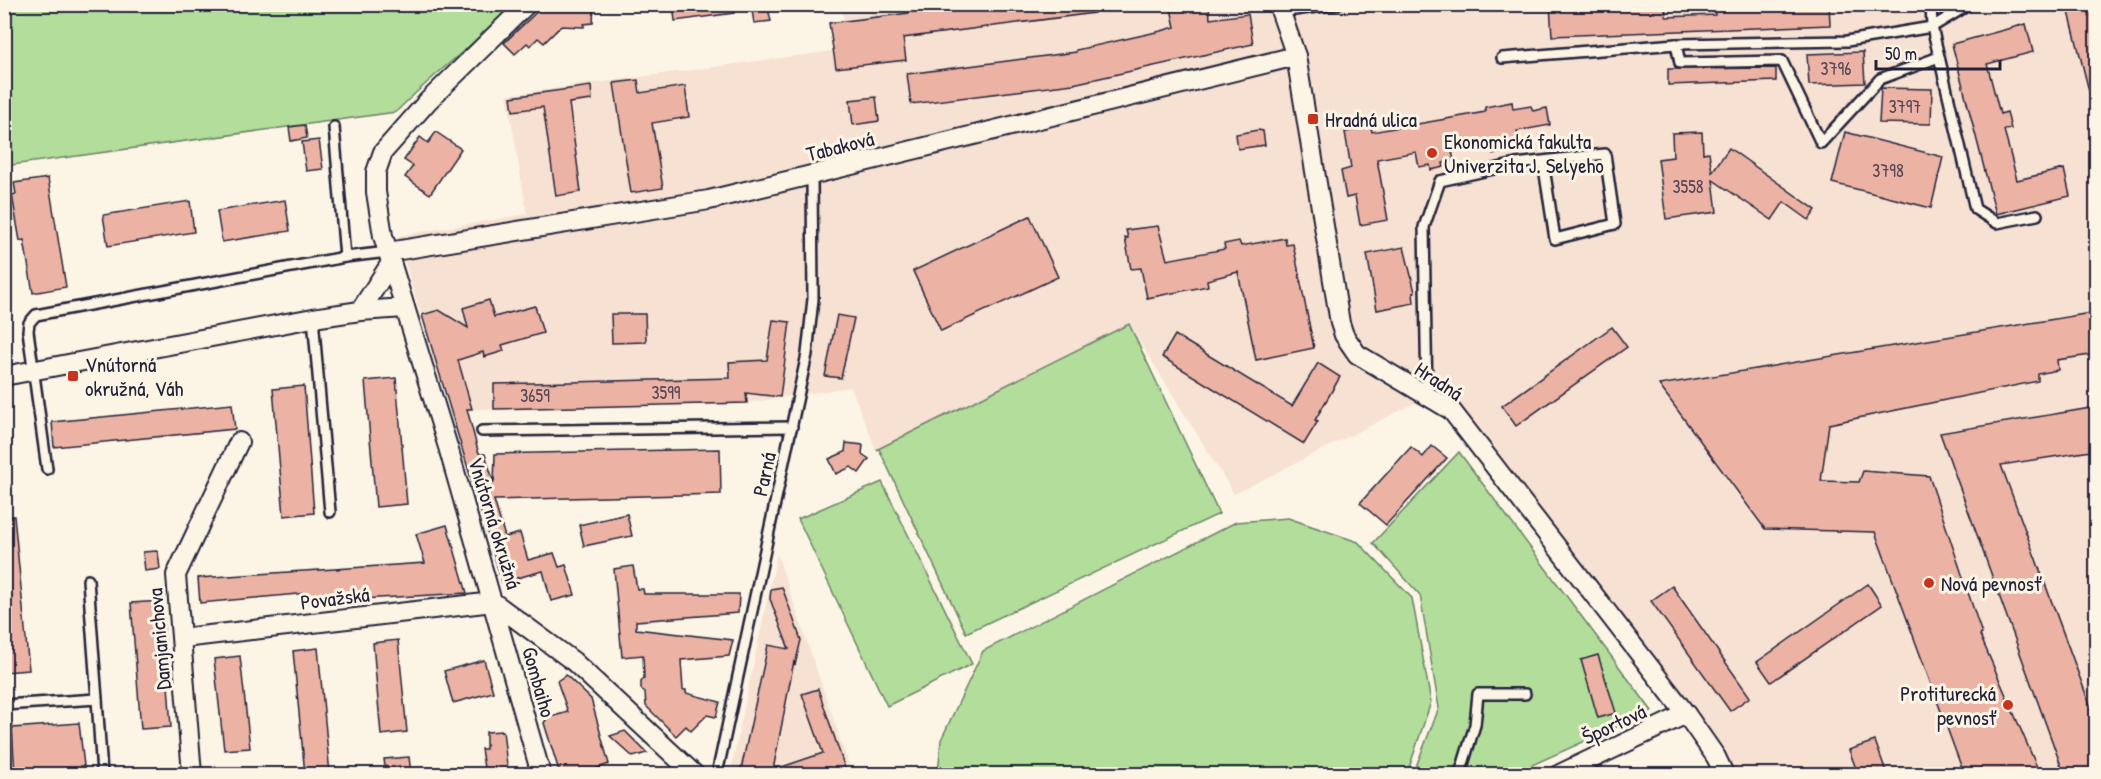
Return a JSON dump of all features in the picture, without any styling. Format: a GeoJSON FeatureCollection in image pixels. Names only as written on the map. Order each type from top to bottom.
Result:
{"type":"FeatureCollection","features":[{"type":"Feature","properties":{"kind":"street","name":"Vnútorná okružná"},"geometry":{"type":"LineString","coordinates":[[527,4],[428,101],[383,152],[376,172],[376,192],[383,236],[493,602],[573,661],[694,774]]}},
{"type":"Feature","properties":{"kind":"street","name":"Hradná"},"geometry":{"type":"LineString","coordinates":[[1279,8],[1296,56],[1321,215],[1344,335],[1350,347],[1367,362],[1451,410],[1686,714],[1716,757],[1724,774]]}},
{"type":"Feature","properties":{"kind":"street","name":"Tabaková"},"geometry":{"type":"LineString","coordinates":[[389,257],[709,200],[1296,56]]}},
{"type":"Feature","properties":{"kind":"street"},"geometry":{"type":"LineString","coordinates":[[360,311],[389,257]]}},
{"type":"Feature","properties":{"kind":"street"},"geometry":{"type":"LineString","coordinates":[[4,376],[313,318],[360,311],[405,308]]}},
{"type":"Feature","properties":{"kind":"street","name":"Damjanichova"},"geometry":{"type":"LineString","coordinates":[[192,774],[183,638],[176,575],[239,442]]}},
{"type":"Feature","properties":{"kind":"street","name":"Považská"},"geometry":{"type":"LineString","coordinates":[[183,638],[493,602]]}},
{"type":"Feature","properties":{"kind":"street","name":"Gombaiho"},"geometry":{"type":"LineString","coordinates":[[493,602],[541,774]]}},
{"type":"Feature","properties":{"kind":"street","name":"Športová"},"geometry":{"type":"LineString","coordinates":[[1560,774],[1686,714]]}},
{"type":"Feature","properties":{"kind":"lane"},"geometry":{"type":"LineString","coordinates":[[1279,8],[1338,4]]}},
{"type":"Feature","properties":{"kind":"lane"},"geometry":{"type":"LineString","coordinates":[[1931,4],[1932,27],[1975,209],[1997,223],[2037,214]]}},
{"type":"Feature","properties":{"kind":"lane"},"geometry":{"type":"LineString","coordinates":[[1502,58],[1676,44],[1847,41],[1932,27],[1970,4]]}},
{"type":"Feature","properties":{"kind":"lane"},"geometry":{"type":"LineString","coordinates":[[1676,44],[1680,63],[1782,61],[1821,143],[1880,79],[1939,57]]}},
{"type":"Feature","properties":{"kind":"lane"},"geometry":{"type":"LineString","coordinates":[[334,127],[345,257]]}},
{"type":"Feature","properties":{"kind":"lane"},"geometry":{"type":"LineString","coordinates":[[1427,397],[1424,227],[1440,181],[1516,164],[1605,154],[1615,225],[1555,239],[1543,161]]}},
{"type":"Feature","properties":{"kind":"lane","name":"Parná"},"geometry":{"type":"LineString","coordinates":[[717,774],[807,354],[813,299],[812,176]]}},
{"type":"Feature","properties":{"kind":"lane"},"geometry":{"type":"LineString","coordinates":[[47,469],[28,332],[29,323],[36,315],[345,257],[389,257]]}},
{"type":"Feature","properties":{"kind":"lane"},"geometry":{"type":"LineString","coordinates":[[313,318],[330,512]]}},
{"type":"Feature","properties":{"kind":"lane"},"geometry":{"type":"LineString","coordinates":[[482,431],[792,427]]}},
{"type":"Feature","properties":{"kind":"lane"},"geometry":{"type":"LineString","coordinates":[[88,580],[102,774]]}},
{"type":"Feature","properties":{"kind":"lane"},"geometry":{"type":"LineString","coordinates":[[1460,774],[1475,725],[1478,693],[1525,694]]}},
{"type":"Feature","properties":{"kind":"lane"},"geometry":{"type":"LineString","coordinates":[[4,705],[97,699]]}},
{"type":"Feature","properties":{"kind":"shaded area"},"geometry":{"type":"Polygon","coordinates":[[[841,5],[2096,5],[2096,774],[1724,774],[1451,410],[1427,397],[1234,494],[1129,324],[876,450],[851,387],[746,403],[450,410],[397,236],[527,214],[507,95],[833,51],[829,23],[844,21],[841,5]]]}},
{"type":"Feature","properties":{"kind":"shaded area"},"geometry":{"type":"Polygon","coordinates":[[[777,554],[852,774],[730,774],[777,554]]]}},
{"type":"Feature","properties":{"kind":"green space"},"geometry":{"type":"Polygon","coordinates":[[[4,5],[515,5],[396,112],[5,166],[4,5]]]}},
{"type":"Feature","properties":{"kind":"green space"},"geometry":{"type":"Polygon","coordinates":[[[1129,324],[1219,514],[966,633],[879,449],[876,450],[1129,324]]]}},
{"type":"Feature","properties":{"kind":"green space"},"geometry":{"type":"Polygon","coordinates":[[[1459,452],[1652,711],[1512,774],[1413,774],[1439,708],[1420,595],[1373,543],[1459,452]]]}},
{"type":"Feature","properties":{"kind":"green space"},"geometry":{"type":"Polygon","coordinates":[[[882,482],[972,664],[887,706],[798,519],[882,482]]]}},
{"type":"Feature","properties":{"kind":"green space"},"geometry":{"type":"Polygon","coordinates":[[[1288,518],[1358,542],[1412,598],[1431,702],[1407,774],[938,774],[941,740],[983,651],[1236,522],[1288,518]]]}},
{"type":"Feature","properties":{"kind":"building"},"geometry":{"type":"Polygon","coordinates":[[[545,4],[594,4],[593,23],[584,24],[584,27],[561,26],[544,43],[538,38],[530,46],[527,43],[515,54],[504,43],[545,4]]]}},
{"type":"Feature","properties":{"kind":"building"},"geometry":{"type":"Polygon","coordinates":[[[673,4],[734,4],[734,13],[675,21],[673,4]]]}},
{"type":"Feature","properties":{"kind":"building"},"geometry":{"type":"Polygon","coordinates":[[[751,4],[767,4],[771,21],[754,23],[751,4]]]}},
{"type":"Feature","properties":{"kind":"building"},"geometry":{"type":"Polygon","coordinates":[[[908,4],[1094,4],[1094,13],[903,38],[906,60],[836,68],[829,23],[909,13],[908,4]]]}},
{"type":"Feature","properties":{"kind":"building"},"geometry":{"type":"Polygon","coordinates":[[[1170,4],[1209,4],[1210,19],[1248,14],[1253,44],[1073,84],[911,104],[907,74],[1076,52],[1076,50],[1161,31],[1175,27],[1170,4]]]}},
{"type":"Feature","properties":{"kind":"building"},"geometry":{"type":"Polygon","coordinates":[[[1665,4],[1666,17],[1715,15],[1714,4],[1829,4],[1830,25],[1552,36],[1550,5],[1665,4]]]}},
{"type":"Feature","properties":{"kind":"building"},"geometry":{"type":"Polygon","coordinates":[[[2067,4],[2094,4],[2097,14],[2097,103],[2092,103],[2067,4]]]}},
{"type":"Feature","properties":{"kind":"building"},"geometry":{"type":"Polygon","coordinates":[[[2026,24],[2033,52],[1987,64],[2000,114],[2007,112],[2011,129],[2004,130],[2017,180],[2064,169],[2070,196],[1996,214],[1952,44],[2026,24]]]}},
{"type":"Feature","properties":{"kind":"building"},"geometry":{"type":"Polygon","coordinates":[[[1863,52],[1865,83],[1809,85],[1807,54],[1863,52]]]}},
{"type":"Feature","properties":{"kind":"building"},"geometry":{"type":"Polygon","coordinates":[[[1776,68],[1776,81],[1668,85],[1668,69],[1776,68]]]}},
{"type":"Feature","properties":{"kind":"building"},"geometry":{"type":"Polygon","coordinates":[[[638,80],[640,93],[685,86],[689,117],[652,123],[663,188],[631,193],[614,83],[638,80]]]}},
{"type":"Feature","properties":{"kind":"building"},"geometry":{"type":"Polygon","coordinates":[[[591,86],[592,100],[569,103],[581,192],[556,196],[543,107],[513,111],[511,97],[591,86]]]}},
{"type":"Feature","properties":{"kind":"building"},"geometry":{"type":"Polygon","coordinates":[[[1881,88],[1932,89],[1931,124],[1879,123],[1881,88]]]}},
{"type":"Feature","properties":{"kind":"building"},"geometry":{"type":"Polygon","coordinates":[[[876,97],[879,121],[853,125],[850,100],[876,97]]]}},
{"type":"Feature","properties":{"kind":"building"},"geometry":{"type":"Polygon","coordinates":[[[1512,102],[1513,109],[1531,106],[1533,111],[1547,108],[1550,125],[1517,131],[1520,149],[1493,154],[1491,139],[1451,146],[1454,161],[1443,163],[1444,167],[1431,170],[1430,165],[1419,167],[1416,152],[1377,159],[1388,220],[1360,225],[1355,196],[1346,198],[1341,171],[1351,168],[1345,132],[1371,127],[1372,132],[1485,112],[1485,107],[1512,102]]]}},
{"type":"Feature","properties":{"kind":"building"},"geometry":{"type":"Polygon","coordinates":[[[305,125],[307,138],[291,141],[289,127],[305,125]]]}},
{"type":"Feature","properties":{"kind":"building"},"geometry":{"type":"Polygon","coordinates":[[[1263,131],[1265,145],[1238,149],[1236,134],[1263,131]]]}},
{"type":"Feature","properties":{"kind":"building"},"geometry":{"type":"Polygon","coordinates":[[[436,132],[461,149],[430,194],[405,177],[413,166],[404,160],[420,137],[428,143],[436,132]]]}},
{"type":"Feature","properties":{"kind":"building"},"geometry":{"type":"Polygon","coordinates":[[[1702,132],[1703,153],[1709,152],[1712,172],[1729,148],[1816,210],[1809,220],[1784,202],[1772,220],[1713,180],[1717,212],[1666,219],[1658,159],[1673,157],[1672,133],[1702,132]]]}},
{"type":"Feature","properties":{"kind":"building"},"geometry":{"type":"Polygon","coordinates":[[[1845,132],[1943,157],[1931,208],[1832,183],[1845,132]]]}},
{"type":"Feature","properties":{"kind":"building"},"geometry":{"type":"Polygon","coordinates":[[[319,140],[323,169],[306,171],[302,142],[319,140]]]}},
{"type":"Feature","properties":{"kind":"building"},"geometry":{"type":"Polygon","coordinates":[[[48,178],[66,287],[33,293],[24,240],[20,241],[12,195],[16,194],[14,183],[48,178]]]}},
{"type":"Feature","properties":{"kind":"building"},"geometry":{"type":"Polygon","coordinates":[[[285,200],[290,231],[222,242],[217,211],[285,200]]]}},
{"type":"Feature","properties":{"kind":"building"},"geometry":{"type":"Polygon","coordinates":[[[190,201],[194,232],[108,246],[103,215],[190,201]]]}},
{"type":"Feature","properties":{"kind":"building"},"geometry":{"type":"Polygon","coordinates":[[[1030,216],[1058,277],[941,331],[913,271],[1030,216]]]}},
{"type":"Feature","properties":{"kind":"building"},"geometry":{"type":"Polygon","coordinates":[[[1158,226],[1167,260],[1225,249],[1224,244],[1239,241],[1241,246],[1285,238],[1286,245],[1293,244],[1314,348],[1256,360],[1238,272],[1207,280],[1208,286],[1147,298],[1141,268],[1131,269],[1125,238],[1128,238],[1126,230],[1158,226]]]}},
{"type":"Feature","properties":{"kind":"building"},"geometry":{"type":"Polygon","coordinates":[[[1404,247],[1415,292],[1413,293],[1414,303],[1377,310],[1367,254],[1404,247]]]}},
{"type":"Feature","properties":{"kind":"building"},"geometry":{"type":"Polygon","coordinates":[[[489,300],[494,317],[535,306],[543,333],[502,345],[504,351],[484,357],[483,352],[458,360],[472,409],[467,409],[478,451],[480,454],[485,454],[494,483],[495,454],[720,449],[721,494],[494,500],[505,537],[520,533],[528,560],[554,553],[559,567],[566,565],[575,595],[551,601],[543,571],[502,582],[422,315],[439,310],[468,328],[463,308],[489,300]]]}},
{"type":"Feature","properties":{"kind":"building","name":"Nová pevnosť"},"geometry":{"type":"Polygon","coordinates":[[[2097,312],[2097,354],[2057,360],[2058,370],[2038,374],[2038,381],[1829,424],[1821,481],[1859,482],[1863,471],[1929,476],[1982,634],[1980,635],[2040,774],[1964,774],[1875,532],[1765,529],[1659,385],[2097,312]]]}},
{"type":"Feature","properties":{"kind":"building"},"geometry":{"type":"Polygon","coordinates":[[[611,314],[645,314],[646,342],[612,343],[611,314]]]}},
{"type":"Feature","properties":{"kind":"building"},"geometry":{"type":"Polygon","coordinates":[[[837,315],[854,318],[841,378],[825,376],[837,315]]]}},
{"type":"Feature","properties":{"kind":"building"},"geometry":{"type":"Polygon","coordinates":[[[773,320],[790,322],[780,397],[746,393],[747,403],[494,409],[494,384],[730,378],[729,362],[767,360],[773,320]]]}},
{"type":"Feature","properties":{"kind":"building"},"geometry":{"type":"Polygon","coordinates":[[[1612,327],[1627,347],[1516,426],[1502,406],[1612,327]]]}},
{"type":"Feature","properties":{"kind":"building"},"geometry":{"type":"Polygon","coordinates":[[[1175,335],[1292,406],[1318,363],[1340,377],[1304,444],[1162,357],[1175,335]]]}},
{"type":"Feature","properties":{"kind":"building"},"geometry":{"type":"Polygon","coordinates":[[[396,378],[407,504],[376,507],[365,381],[396,378]]]}},
{"type":"Feature","properties":{"kind":"building"},"geometry":{"type":"Polygon","coordinates":[[[304,386],[314,513],[284,516],[273,389],[304,386]]]}},
{"type":"Feature","properties":{"kind":"building"},"geometry":{"type":"Polygon","coordinates":[[[232,404],[235,429],[54,447],[52,422],[232,404]]]}},
{"type":"Feature","properties":{"kind":"building"},"geometry":{"type":"Polygon","coordinates":[[[2097,407],[2097,450],[2001,465],[2097,724],[2097,774],[2064,774],[1940,433],[2097,407]]]}},
{"type":"Feature","properties":{"kind":"building"},"geometry":{"type":"Polygon","coordinates":[[[846,443],[863,445],[862,454],[869,459],[859,473],[851,467],[836,474],[829,459],[845,452],[846,443]]]}},
{"type":"Feature","properties":{"kind":"building"},"geometry":{"type":"Polygon","coordinates":[[[1432,446],[1447,458],[1386,525],[1360,503],[1411,447],[1423,457],[1432,446]]]}},
{"type":"Feature","properties":{"kind":"building"},"geometry":{"type":"Polygon","coordinates":[[[627,514],[632,536],[584,546],[579,525],[627,514]]]}},
{"type":"Feature","properties":{"kind":"building"},"geometry":{"type":"Polygon","coordinates":[[[4,516],[14,516],[29,670],[4,672],[4,516]]]}},
{"type":"Feature","properties":{"kind":"building"},"geometry":{"type":"Polygon","coordinates":[[[447,525],[467,593],[308,602],[308,593],[200,603],[198,578],[425,563],[416,534],[447,525]]]}},
{"type":"Feature","properties":{"kind":"building"},"geometry":{"type":"Polygon","coordinates":[[[156,551],[160,569],[145,571],[143,552],[156,551]]]}},
{"type":"Feature","properties":{"kind":"building"},"geometry":{"type":"Polygon","coordinates":[[[633,566],[637,589],[643,589],[644,594],[739,594],[738,613],[636,621],[636,629],[733,640],[729,656],[681,660],[683,690],[686,690],[686,693],[720,702],[716,717],[707,715],[691,731],[686,726],[676,736],[646,706],[645,692],[641,689],[641,682],[644,678],[643,655],[622,657],[614,569],[633,566]]]}},
{"type":"Feature","properties":{"kind":"building"},"geometry":{"type":"Polygon","coordinates":[[[1868,584],[1882,605],[1771,682],[1757,662],[1868,584]]]}},
{"type":"Feature","properties":{"kind":"building"},"geometry":{"type":"Polygon","coordinates":[[[1672,586],[1750,697],[1730,711],[1651,601],[1672,586]]]}},
{"type":"Feature","properties":{"kind":"building"},"geometry":{"type":"Polygon","coordinates":[[[782,587],[801,640],[795,665],[794,661],[773,770],[823,753],[802,694],[818,689],[847,774],[740,774],[768,645],[789,649],[770,599],[771,589],[782,587]]]}},
{"type":"Feature","properties":{"kind":"building"},"geometry":{"type":"Polygon","coordinates":[[[162,601],[171,727],[141,729],[131,603],[162,601]]]}},
{"type":"Feature","properties":{"kind":"building"},"geometry":{"type":"Polygon","coordinates":[[[398,640],[407,732],[381,735],[373,643],[398,640]]]}},
{"type":"Feature","properties":{"kind":"building"},"geometry":{"type":"Polygon","coordinates":[[[318,648],[330,774],[305,774],[293,651],[318,648]]]}},
{"type":"Feature","properties":{"kind":"building"},"geometry":{"type":"Polygon","coordinates":[[[1598,655],[1616,713],[1598,718],[1581,660],[1598,655]]]}},
{"type":"Feature","properties":{"kind":"building"},"geometry":{"type":"Polygon","coordinates":[[[240,656],[250,748],[224,750],[214,659],[240,656]]]}},
{"type":"Feature","properties":{"kind":"building"},"geometry":{"type":"Polygon","coordinates":[[[484,660],[493,692],[453,703],[444,671],[484,660]]]}},
{"type":"Feature","properties":{"kind":"building"},"geometry":{"type":"Polygon","coordinates":[[[566,675],[591,699],[609,764],[598,768],[600,774],[560,774],[544,723],[547,718],[568,712],[557,681],[566,675]]]}},
{"type":"Feature","properties":{"kind":"building"},"geometry":{"type":"Polygon","coordinates":[[[79,723],[84,766],[81,766],[82,774],[15,774],[12,728],[79,723]]]}},
{"type":"Feature","properties":{"kind":"building"},"geometry":{"type":"Polygon","coordinates":[[[503,731],[508,774],[485,774],[481,749],[486,749],[486,732],[503,731]]]}},
{"type":"Feature","properties":{"kind":"building"},"geometry":{"type":"Polygon","coordinates":[[[625,731],[647,753],[633,757],[610,736],[625,731]]]}},
{"type":"Feature","properties":{"kind":"building"},"geometry":{"type":"Polygon","coordinates":[[[1875,741],[1887,774],[1858,774],[1849,750],[1875,741]]]}},
{"type":"Feature","properties":{"kind":"building"},"geometry":{"type":"Polygon","coordinates":[[[409,757],[411,774],[386,774],[384,759],[409,757]]]}},
{"type":"Feature","properties":{"kind":"place","name":"Hradná ulica"},"geometry":{"type":"Point","coordinates":[1313,119]}},
{"type":"Feature","properties":{"kind":"place","name":"Ekonomická fakulta Univerzita J. Selyeho"},"geometry":{"type":"Point","coordinates":[1432,153]}},
{"type":"Feature","properties":{"kind":"place","name":"Vnútorná okružná, Váh"},"geometry":{"type":"Point","coordinates":[73,376]}},
{"type":"Feature","properties":{"kind":"place","name":"Nová pevnosť"},"geometry":{"type":"Point","coordinates":[1929,583]}},
{"type":"Feature","properties":{"kind":"place","name":"Protiturecká pevnosť"},"geometry":{"type":"Point","coordinates":[2008,705]}}]}
